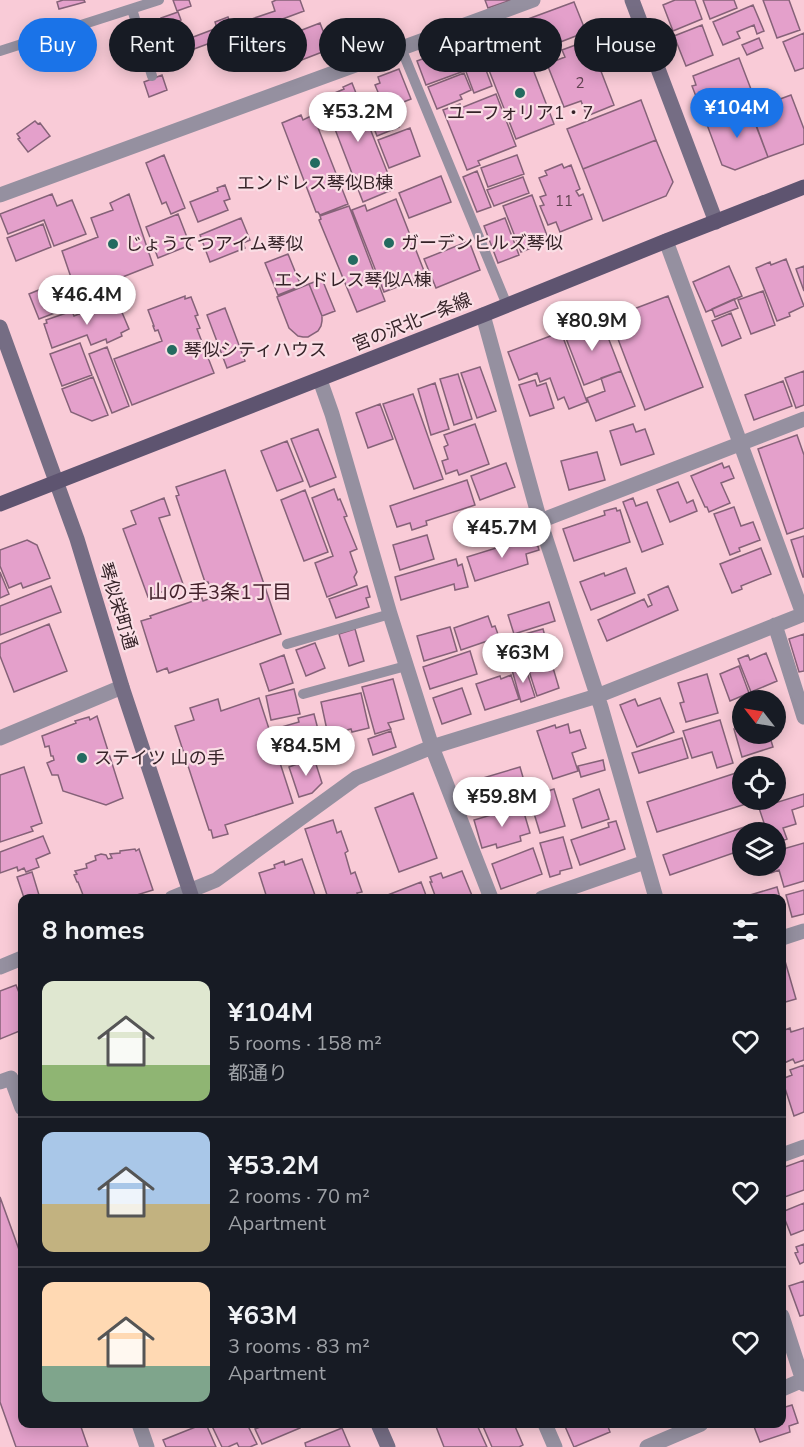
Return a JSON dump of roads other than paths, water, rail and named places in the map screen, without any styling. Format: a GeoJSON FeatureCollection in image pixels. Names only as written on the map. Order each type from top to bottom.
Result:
{"type":"FeatureCollection","features":[{"type":"Feature","properties":{"kind":"main road","name":"宮の沢北一条線"},"geometry":{"type":"LineString","coordinates":[[0,504],[320,380],[804,187]]}},
{"type":"Feature","properties":{"kind":"street"},"geometry":{"type":"LineString","coordinates":[[406,46],[533,0]]}},
{"type":"Feature","properties":{"kind":"street"},"geometry":{"type":"LineString","coordinates":[[634,0],[716,222]]}},
{"type":"Feature","properties":{"kind":"street"},"geometry":{"type":"LineString","coordinates":[[0,195],[336,72]]}},
{"type":"Feature","properties":{"kind":"street"},"geometry":{"type":"LineString","coordinates":[[193,894],[216,880],[356,778],[432,747],[597,696],[804,614],[666,241]]}},
{"type":"Feature","properties":{"kind":"street"},"geometry":{"type":"LineString","coordinates":[[483,315],[540,521],[597,696],[655,894]]}},
{"type":"Feature","properties":{"kind":"street","name":"琴似栄町通"},"geometry":{"type":"LineString","coordinates":[[0,327],[77,539],[122,687],[191,894]]}},
{"type":"Feature","properties":{"kind":"street"},"geometry":{"type":"LineString","coordinates":[[320,380],[432,747],[489,894]]}},
{"type":"Feature","properties":{"kind":"street"},"geometry":{"type":"LineString","coordinates":[[540,521],[804,419]]}},
{"type":"Feature","properties":{"kind":"street"},"geometry":{"type":"LineString","coordinates":[[775,625],[804,717]]}},
{"type":"Feature","properties":{"kind":"street"},"geometry":{"type":"LineString","coordinates":[[0,738],[122,687]]}},
{"type":"Feature","properties":{"kind":"street"},"geometry":{"type":"LineString","coordinates":[[553,894],[645,862]]}},
{"type":"Feature","properties":{"kind":"street"},"geometry":{"type":"LineString","coordinates":[[786,937],[804,931]]}},
{"type":"Feature","properties":{"kind":"street"},"geometry":{"type":"LineString","coordinates":[[0,967],[18,960]]}},
{"type":"Feature","properties":{"kind":"street"},"geometry":{"type":"LineString","coordinates":[[0,1082],[11,1078],[18,1097]]}},
{"type":"Feature","properties":{"kind":"street"},"geometry":{"type":"LineString","coordinates":[[786,1154],[804,1147]]}},
{"type":"Feature","properties":{"kind":"street"},"geometry":{"type":"LineString","coordinates":[[786,1329],[803,1382],[786,1388]]}},
{"type":"Feature","properties":{"kind":"street"},"geometry":{"type":"LineString","coordinates":[[140,1428],[147,1447]]}},
{"type":"Feature","properties":{"kind":"street"},"geometry":{"type":"LineString","coordinates":[[380,1428],[388,1447]]}},
{"type":"Feature","properties":{"kind":"street"},"geometry":{"type":"LineString","coordinates":[[547,1428],[555,1447]]}},
{"type":"Feature","properties":{"kind":"street"},"geometry":{"type":"LineString","coordinates":[[647,1447],[692,1428]]}},
{"type":"Feature","properties":{"kind":"lane"},"geometry":{"type":"LineString","coordinates":[[0,51],[159,0]]}},
{"type":"Feature","properties":{"kind":"lane"},"geometry":{"type":"LineString","coordinates":[[132,9],[153,75]]}},
{"type":"Feature","properties":{"kind":"lane"},"geometry":{"type":"LineString","coordinates":[[406,60],[507,305]]}},
{"type":"Feature","properties":{"kind":"lane"},"geometry":{"type":"LineString","coordinates":[[287,644],[390,614]]}},
{"type":"Feature","properties":{"kind":"lane"},"geometry":{"type":"LineString","coordinates":[[303,694],[406,666]]}},
{"type":"Feature","properties":{"kind":"place","name":"ユーフォリア1・7"},"geometry":{"type":"Point","coordinates":[520,93]}},
{"type":"Feature","properties":{"kind":"place","name":"エンドレス琴似B棟"},"geometry":{"type":"Point","coordinates":[315,163]}},
{"type":"Feature","properties":{"kind":"place","name":"ガーデンヒルズ琴似"},"geometry":{"type":"Point","coordinates":[389,243]}},
{"type":"Feature","properties":{"kind":"place","name":"じょうてつアイム琴似"},"geometry":{"type":"Point","coordinates":[113,244]}},
{"type":"Feature","properties":{"kind":"place","name":"エンドレス琴似A棟"},"geometry":{"type":"Point","coordinates":[353,260]}},
{"type":"Feature","properties":{"kind":"place","name":"琴似シティハウス"},"geometry":{"type":"Point","coordinates":[172,350]}},
{"type":"Feature","properties":{"kind":"place","name":"ステイツ 山の手"},"geometry":{"type":"Point","coordinates":[82,758]}},
{"type":"Feature","properties":{"kind":"district","name":"山の手3条1丁目"},"geometry":{"type":"Point","coordinates":[220,592]}}]}
